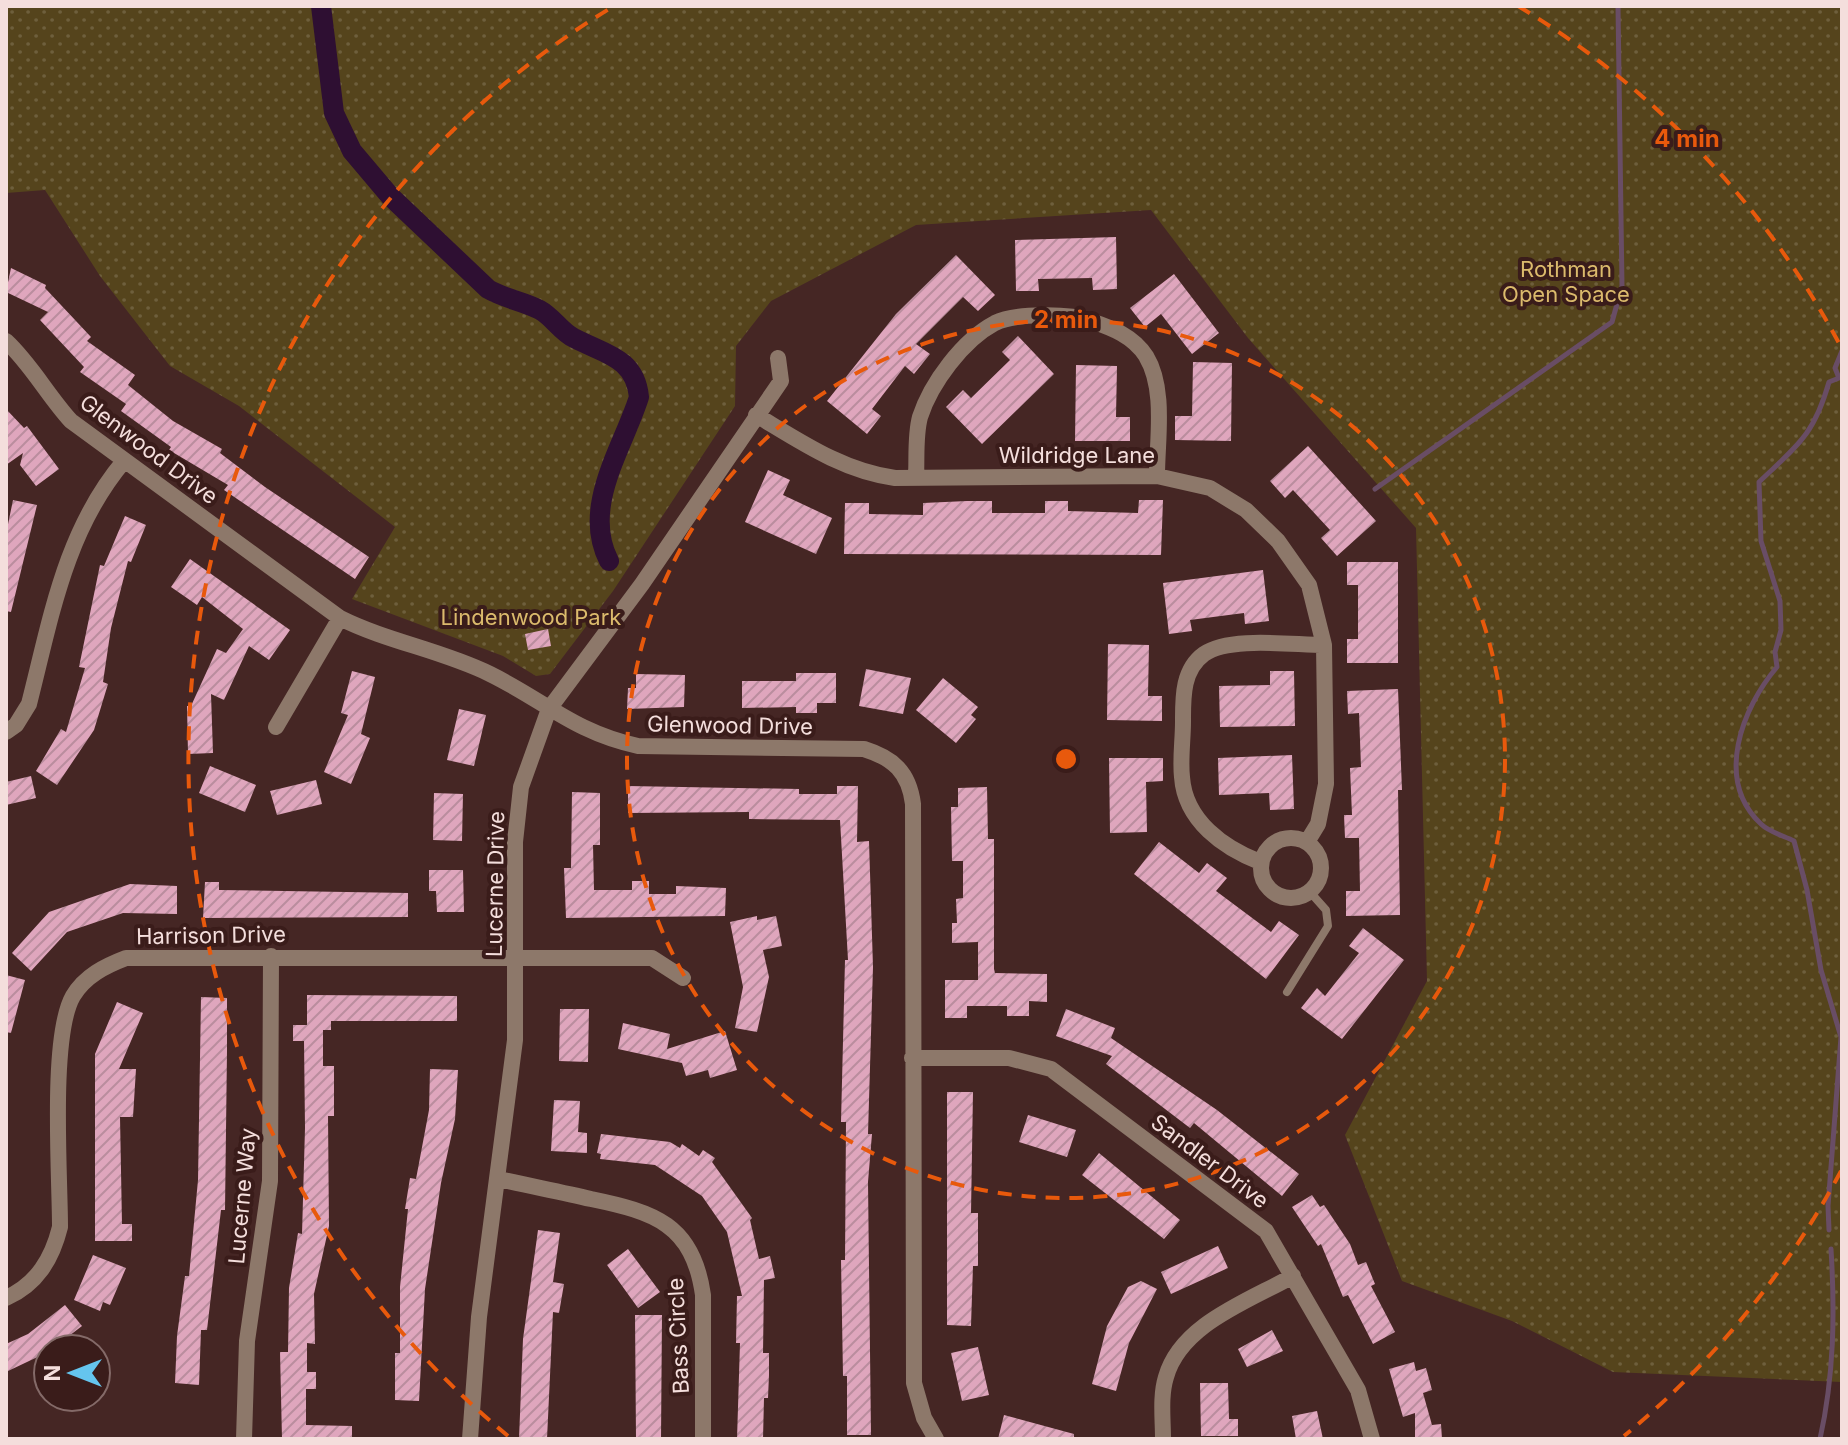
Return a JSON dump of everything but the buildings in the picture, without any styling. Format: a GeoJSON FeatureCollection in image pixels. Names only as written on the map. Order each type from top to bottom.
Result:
{"type":"FeatureCollection","features":[{"type":"Feature","properties":{"kind":"street"},"geometry":{"type":"LineString","coordinates":[[916,477],[919,420],[938,380],[968,345],[997,322],[1065,316],[1122,332],[1145,354],[1157,394],[1157,476]]}},
{"type":"Feature","properties":{"kind":"street","name":"Glenwood Drive"},"geometry":{"type":"LineString","coordinates":[[6,341],[71,421],[340,618],[378,637],[490,674],[588,733],[638,746],[864,749],[884,755],[901,768],[911,789],[913,804],[914,1383],[924,1418],[936,1439]]}},
{"type":"Feature","properties":{"kind":"street","name":"Lucerne Drive"},"geometry":{"type":"LineString","coordinates":[[470,1439],[479,1317],[515,1040],[515,842],[521,787],[549,709],[642,584],[781,381],[778,358]]}},
{"type":"Feature","properties":{"kind":"street","name":"Wildridge Lane"},"geometry":{"type":"LineString","coordinates":[[756,415],[812,449],[864,474],[916,477],[1157,476],[1210,488],[1246,510],[1278,541],[1309,585],[1324,645],[1326,784],[1318,824],[1307,842]]}},
{"type":"Feature","properties":{"kind":"street"},"geometry":{"type":"LineString","coordinates":[[6,732],[16,725],[29,704],[66,558],[78,530],[124,461]]}},
{"type":"Feature","properties":{"kind":"street"},"geometry":{"type":"LineString","coordinates":[[276,727],[340,618]]}},
{"type":"Feature","properties":{"kind":"street"},"geometry":{"type":"LineString","coordinates":[[1260,862],[1229,850],[1212,836],[1189,804],[1182,780],[1186,680],[1204,654],[1222,645],[1324,645]]}},
{"type":"Feature","properties":{"kind":"street"},"geometry":{"type":"LineString","coordinates":[[1293,837],[1307,842],[1317,852],[1322,867],[1319,881],[1310,892],[1296,899],[1281,897],[1269,890],[1261,877],[1260,862],[1267,849],[1278,840],[1293,837]]}},
{"type":"Feature","properties":{"kind":"street","name":"Lucerne Way"},"geometry":{"type":"LineString","coordinates":[[244,1439],[247,1341],[270,1181],[271,956]]}},
{"type":"Feature","properties":{"kind":"street","name":"Harrison Drive"},"geometry":{"type":"LineString","coordinates":[[6,1298],[41,1272],[55,1248],[60,1227],[60,1035],[74,994],[88,978],[126,958],[652,958],[683,978]]}},
{"type":"Feature","properties":{"kind":"street","name":"Sandler Drive"},"geometry":{"type":"LineString","coordinates":[[912,1058],[1009,1058],[1051,1069],[1266,1231],[1358,1390],[1372,1439]]}},
{"type":"Feature","properties":{"kind":"street","name":"Bass Circle"},"geometry":{"type":"LineString","coordinates":[[499,1179],[644,1210],[669,1225],[689,1246],[700,1273],[703,1295],[703,1439]]}},
{"type":"Feature","properties":{"kind":"street"},"geometry":{"type":"LineString","coordinates":[[1163,1439],[1165,1378],[1177,1352],[1196,1332],[1293,1276]]}},
{"type":"Feature","properties":{"kind":"lane"},"geometry":{"type":"LineString","coordinates":[[1287,992],[1328,926],[1326,910],[1310,892]]}},
{"type":"Feature","properties":{"kind":"green space","name":"Rothman Open Space"},"geometry":{"type":"Polygon","coordinates":[[[6,6],[1842,6],[1842,1382],[1613,1372],[1512,1321],[1402,1281],[1345,1135],[1427,981],[1416,528],[1248,338],[1151,210],[916,225],[771,301],[736,346],[735,406],[613,591],[550,674],[536,676],[503,656],[352,599],[395,527],[239,406],[170,366],[100,276],[45,190],[6,193],[6,6]]]}},
{"type":"Feature","properties":{"kind":"waterway"},"geometry":{"type":"LineString","coordinates":[[321,6],[334,113],[352,151],[390,196],[488,289],[540,310],[569,335],[616,358],[631,373],[639,397],[602,499],[602,541],[609,561]]}},
{"type":"Feature","properties":{"kind":"waterway"},"geometry":{"type":"LineString","coordinates":[[1375,489],[1612,322],[1622,286],[1618,6]]}},
{"type":"Feature","properties":{"kind":"waterway"},"geometry":{"type":"LineString","coordinates":[[1829,1230],[1828,1206],[1841,1037],[1821,970],[1807,890],[1794,841],[1764,827],[1747,806],[1739,787],[1736,766],[1744,723],[1764,684],[1777,667],[1775,652],[1781,630],[1780,601],[1761,541],[1759,482],[1811,427],[1829,382],[1839,378],[1835,368],[1842,351]]}},
{"type":"Feature","properties":{"kind":"waterway"},"geometry":{"type":"LineString","coordinates":[[1820,1439],[1832,1345],[1831,1249]]}},
{"type":"Feature","properties":{"kind":"park label","name":"Lindenwood Park"},"geometry":{"type":"Point","coordinates":[531,617]}}]}
